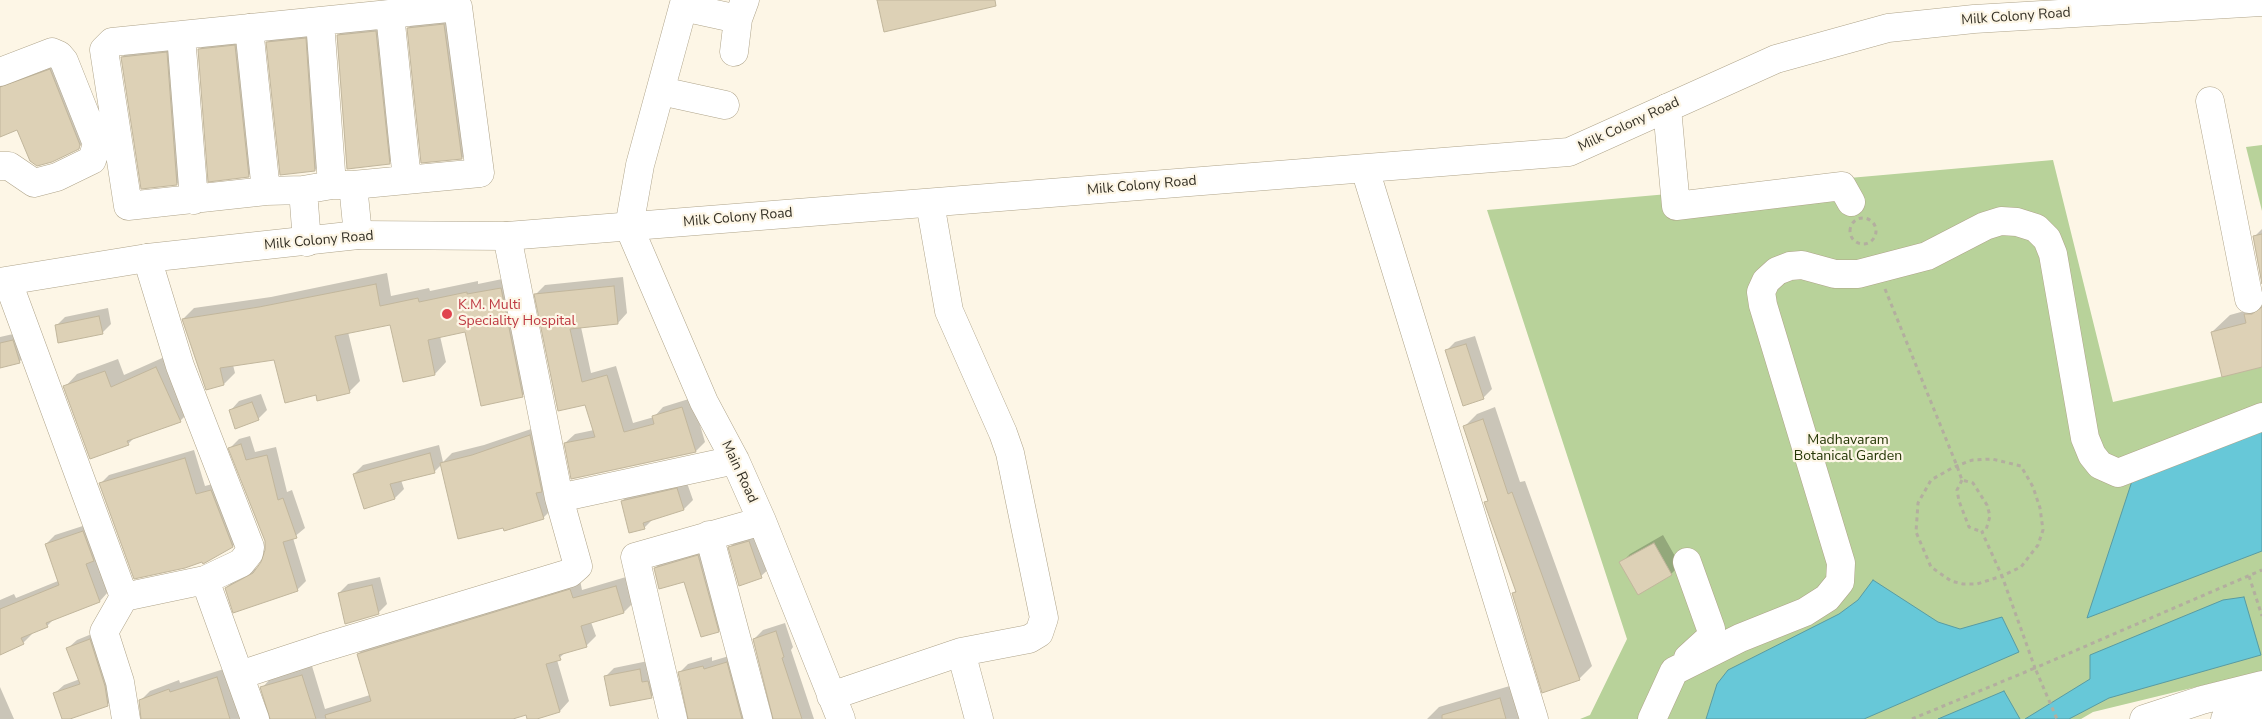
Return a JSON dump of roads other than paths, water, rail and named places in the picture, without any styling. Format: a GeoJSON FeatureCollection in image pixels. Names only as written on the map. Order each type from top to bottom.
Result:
{"type":"FeatureCollection","features":[{"type":"Feature","properties":{"kind":"street","name":"Milk Colony Road"},"geometry":{"type":"LineString","coordinates":[[4,282],[146,258],[358,235],[507,236],[1569,152],[1776,59],[1888,28],[1974,19],[2262,2]]}},
{"type":"Feature","properties":{"kind":"street"},"geometry":{"type":"LineString","coordinates":[[629,227],[640,165],[662,91],[684,4],[742,10],[734,52]]}},
{"type":"Feature","properties":{"kind":"street"},"geometry":{"type":"LineString","coordinates":[[458,7],[480,173],[303,190],[266,191],[128,206],[104,50],[112,42],[249,28],[330,13],[390,14],[458,7]]}},
{"type":"Feature","properties":{"kind":"street"},"geometry":{"type":"LineString","coordinates":[[330,13],[343,185],[358,235]]}},
{"type":"Feature","properties":{"kind":"street"},"geometry":{"type":"LineString","coordinates":[[390,14],[407,180]]}},
{"type":"Feature","properties":{"kind":"street"},"geometry":{"type":"LineString","coordinates":[[249,28],[266,191]]}},
{"type":"Feature","properties":{"kind":"street"},"geometry":{"type":"LineString","coordinates":[[181,35],[194,200]]}},
{"type":"Feature","properties":{"kind":"street"},"geometry":{"type":"LineString","coordinates":[[0,72],[52,52],[59,55],[64,61],[97,144],[92,160],[57,177],[34,183],[9,166],[0,166]]}},
{"type":"Feature","properties":{"kind":"street"},"geometry":{"type":"LineString","coordinates":[[662,91],[724,105]]}},
{"type":"Feature","properties":{"kind":"street"},"geometry":{"type":"LineString","coordinates":[[2210,101],[2249,299]]}},
{"type":"Feature","properties":{"kind":"street"},"geometry":{"type":"LineString","coordinates":[[1667,108],[1676,206],[1842,186],[1851,202]]}},
{"type":"Feature","properties":{"kind":"street"},"geometry":{"type":"LineString","coordinates":[[1364,168],[1534,719]]}},
{"type":"Feature","properties":{"kind":"street"},"geometry":{"type":"LineString","coordinates":[[303,190],[307,242]]}},
{"type":"Feature","properties":{"kind":"street"},"geometry":{"type":"LineString","coordinates":[[836,707],[962,652],[1028,639],[1039,632],[1044,618],[1006,440],[949,311],[930,203]]}},
{"type":"Feature","properties":{"kind":"street"},"geometry":{"type":"LineString","coordinates":[[1674,671],[1740,638],[1804,612],[1827,598],[1840,582],[1841,564],[1764,305],[1762,292],[1766,281],[1790,266],[1802,265],[1847,276],[1877,270],[1926,256],[1985,226],[2001,221],[2017,222],[2036,228],[2047,239],[2053,254],[2085,438],[2092,455],[2108,470],[2118,473],[2128,470],[2262,417]]}},
{"type":"Feature","properties":{"kind":"street","name":"Main Road"},"geometry":{"type":"LineString","coordinates":[[629,227],[704,402],[735,460],[762,521],[836,707]]}},
{"type":"Feature","properties":{"kind":"street"},"geometry":{"type":"LineString","coordinates":[[240,675],[575,571],[578,566],[577,560],[559,498],[507,236]]}},
{"type":"Feature","properties":{"kind":"street"},"geometry":{"type":"LineString","coordinates":[[126,719],[120,682],[104,632],[124,597],[205,580],[241,563],[249,553],[250,547],[180,366],[146,258]]}},
{"type":"Feature","properties":{"kind":"street"},"geometry":{"type":"LineString","coordinates":[[4,282],[124,597]]}},
{"type":"Feature","properties":{"kind":"street"},"geometry":{"type":"LineString","coordinates":[[559,498],[735,460]]}},
{"type":"Feature","properties":{"kind":"street"},"geometry":{"type":"LineString","coordinates":[[673,719],[635,557],[708,534],[762,521]]}},
{"type":"Feature","properties":{"kind":"street"},"geometry":{"type":"LineString","coordinates":[[708,534],[758,719]]}},
{"type":"Feature","properties":{"kind":"street"},"geometry":{"type":"LineString","coordinates":[[1652,719],[1674,671],[1711,637],[1708,619],[1687,562]]}},
{"type":"Feature","properties":{"kind":"street"},"geometry":{"type":"LineString","coordinates":[[205,580],[255,719]]}},
{"type":"Feature","properties":{"kind":"street"},"geometry":{"type":"LineString","coordinates":[[962,652],[979,719]]}},
{"type":"Feature","properties":{"kind":"street"},"geometry":{"type":"LineString","coordinates":[[2144,719],[2202,700],[2262,684]]}},
{"type":"Feature","properties":{"kind":"street"},"geometry":{"type":"LineString","coordinates":[[2229,718],[2262,709]]}},
{"type":"Feature","properties":{"kind":"water"},"geometry":{"type":"Polygon","coordinates":[[[2262,428],[2262,551],[2087,618],[2133,478],[2262,428]]]}},
{"type":"Feature","properties":{"kind":"water"},"geometry":{"type":"Polygon","coordinates":[[[1873,580],[1938,622],[1960,629],[2002,617],[2019,652],[1864,719],[1706,719],[1717,684],[1728,670],[1839,614],[1858,600],[1873,580]]]}},
{"type":"Feature","properties":{"kind":"water"},"geometry":{"type":"Polygon","coordinates":[[[2244,597],[2261,655],[2109,698],[2069,719],[2025,719],[2090,679],[2090,655],[2223,600],[2244,597]]]}},
{"type":"Feature","properties":{"kind":"water"},"geometry":{"type":"Polygon","coordinates":[[[2004,691],[2020,719],[1938,719],[2004,691]]]}},
{"type":"Feature","properties":{"kind":"place","name":"K.M. Multi Speciality Hospital"},"geometry":{"type":"Point","coordinates":[447,314]}},
{"type":"Feature","properties":{"kind":"park label","name":"Madhavaram Botanical Garden"},"geometry":{"type":"Point","coordinates":[1848,450]}}]}
